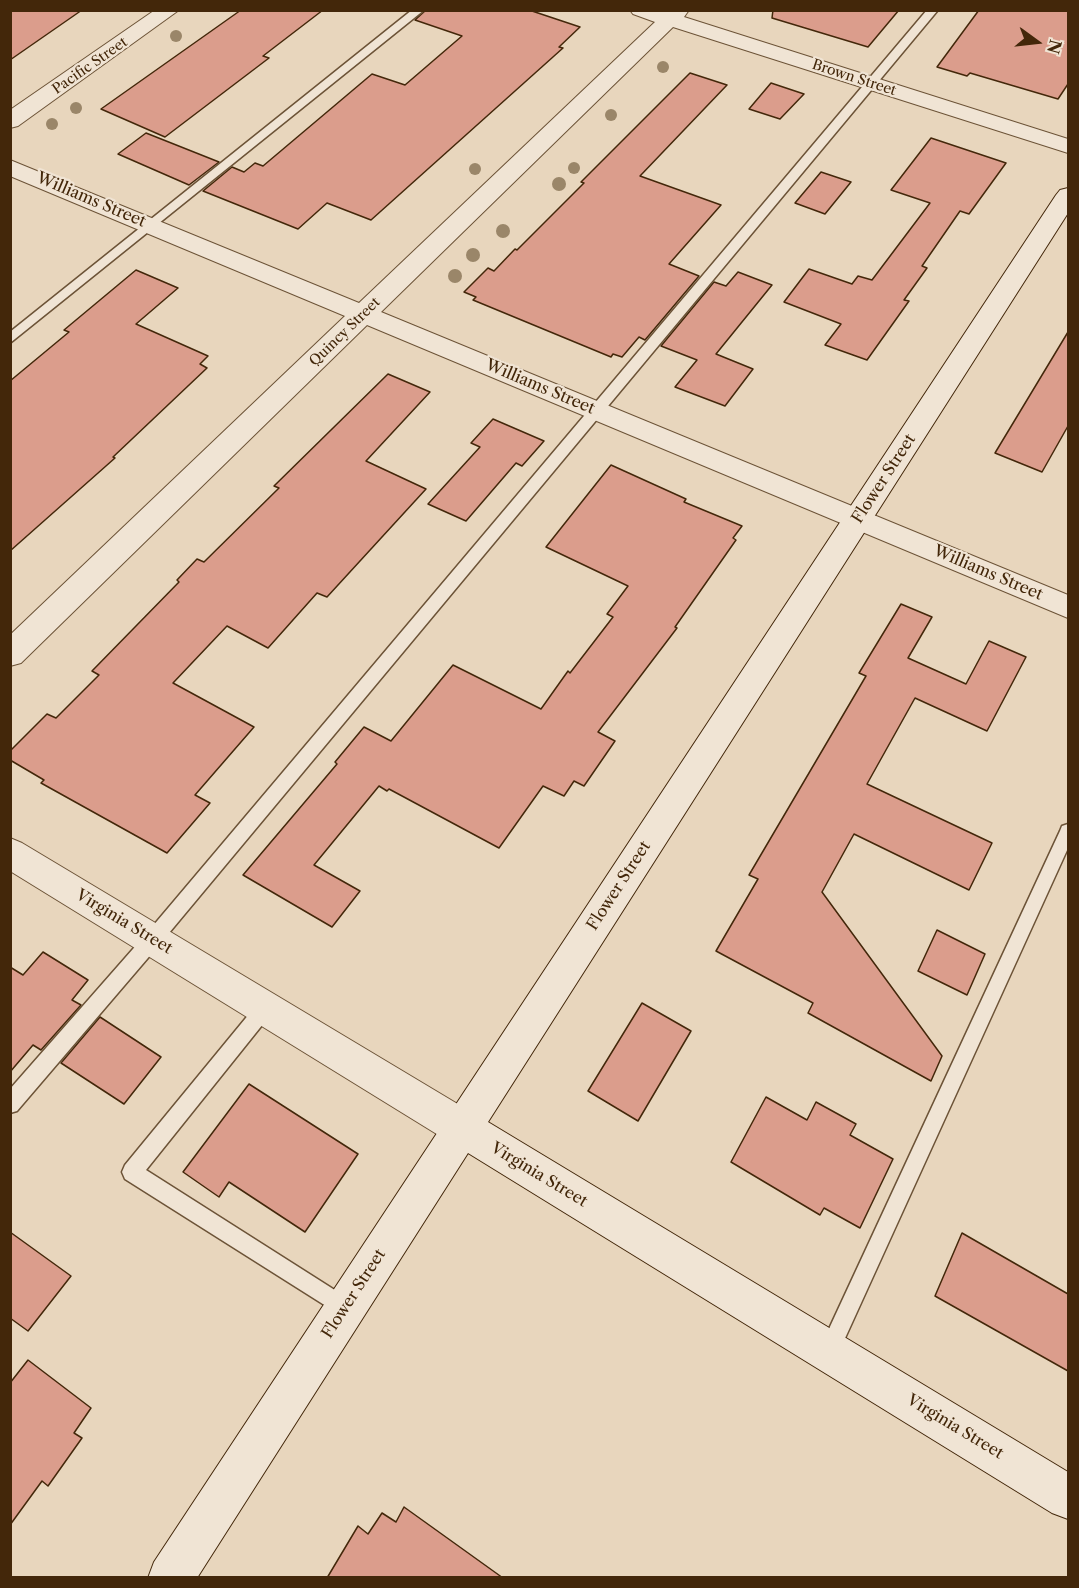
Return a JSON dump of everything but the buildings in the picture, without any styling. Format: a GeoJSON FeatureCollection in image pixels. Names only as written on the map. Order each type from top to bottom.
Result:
{"type":"FeatureCollection","features":[{"type":"Feature","properties":{"kind":"street","name":"Pacific Street"},"geometry":{"type":"LineString","coordinates":[[10,121],[169,10]]}},
{"type":"Feature","properties":{"kind":"street","name":"Brown Street"},"geometry":{"type":"LineString","coordinates":[[640,10],[674,15],[871,83],[1068,146]]}},
{"type":"Feature","properties":{"kind":"street","name":"Quincy Street"},"geometry":{"type":"LineString","coordinates":[[10,654],[674,15]]}},
{"type":"Feature","properties":{"kind":"street","name":"Williams Street"},"geometry":{"type":"LineString","coordinates":[[10,167],[1068,607]]}},
{"type":"Feature","properties":{"kind":"street","name":"Flower Street"},"geometry":{"type":"LineString","coordinates":[[170,1578],[1068,195]]}},
{"type":"Feature","properties":{"kind":"street","name":"Virginia Street"},"geometry":{"type":"LineString","coordinates":[[10,853],[1068,1497]]}},
{"type":"Feature","properties":{"kind":"lane"},"geometry":{"type":"LineString","coordinates":[[10,339],[419,10]]}},
{"type":"Feature","properties":{"kind":"lane"},"geometry":{"type":"LineString","coordinates":[[10,1104],[153,939],[933,10]]}},
{"type":"Feature","properties":{"kind":"lane"},"geometry":{"type":"LineString","coordinates":[[829,1351],[1068,831]]}},
{"type":"Feature","properties":{"kind":"lane"},"geometry":{"type":"LineString","coordinates":[[265,1008],[132,1172],[345,1308]]}}]}
